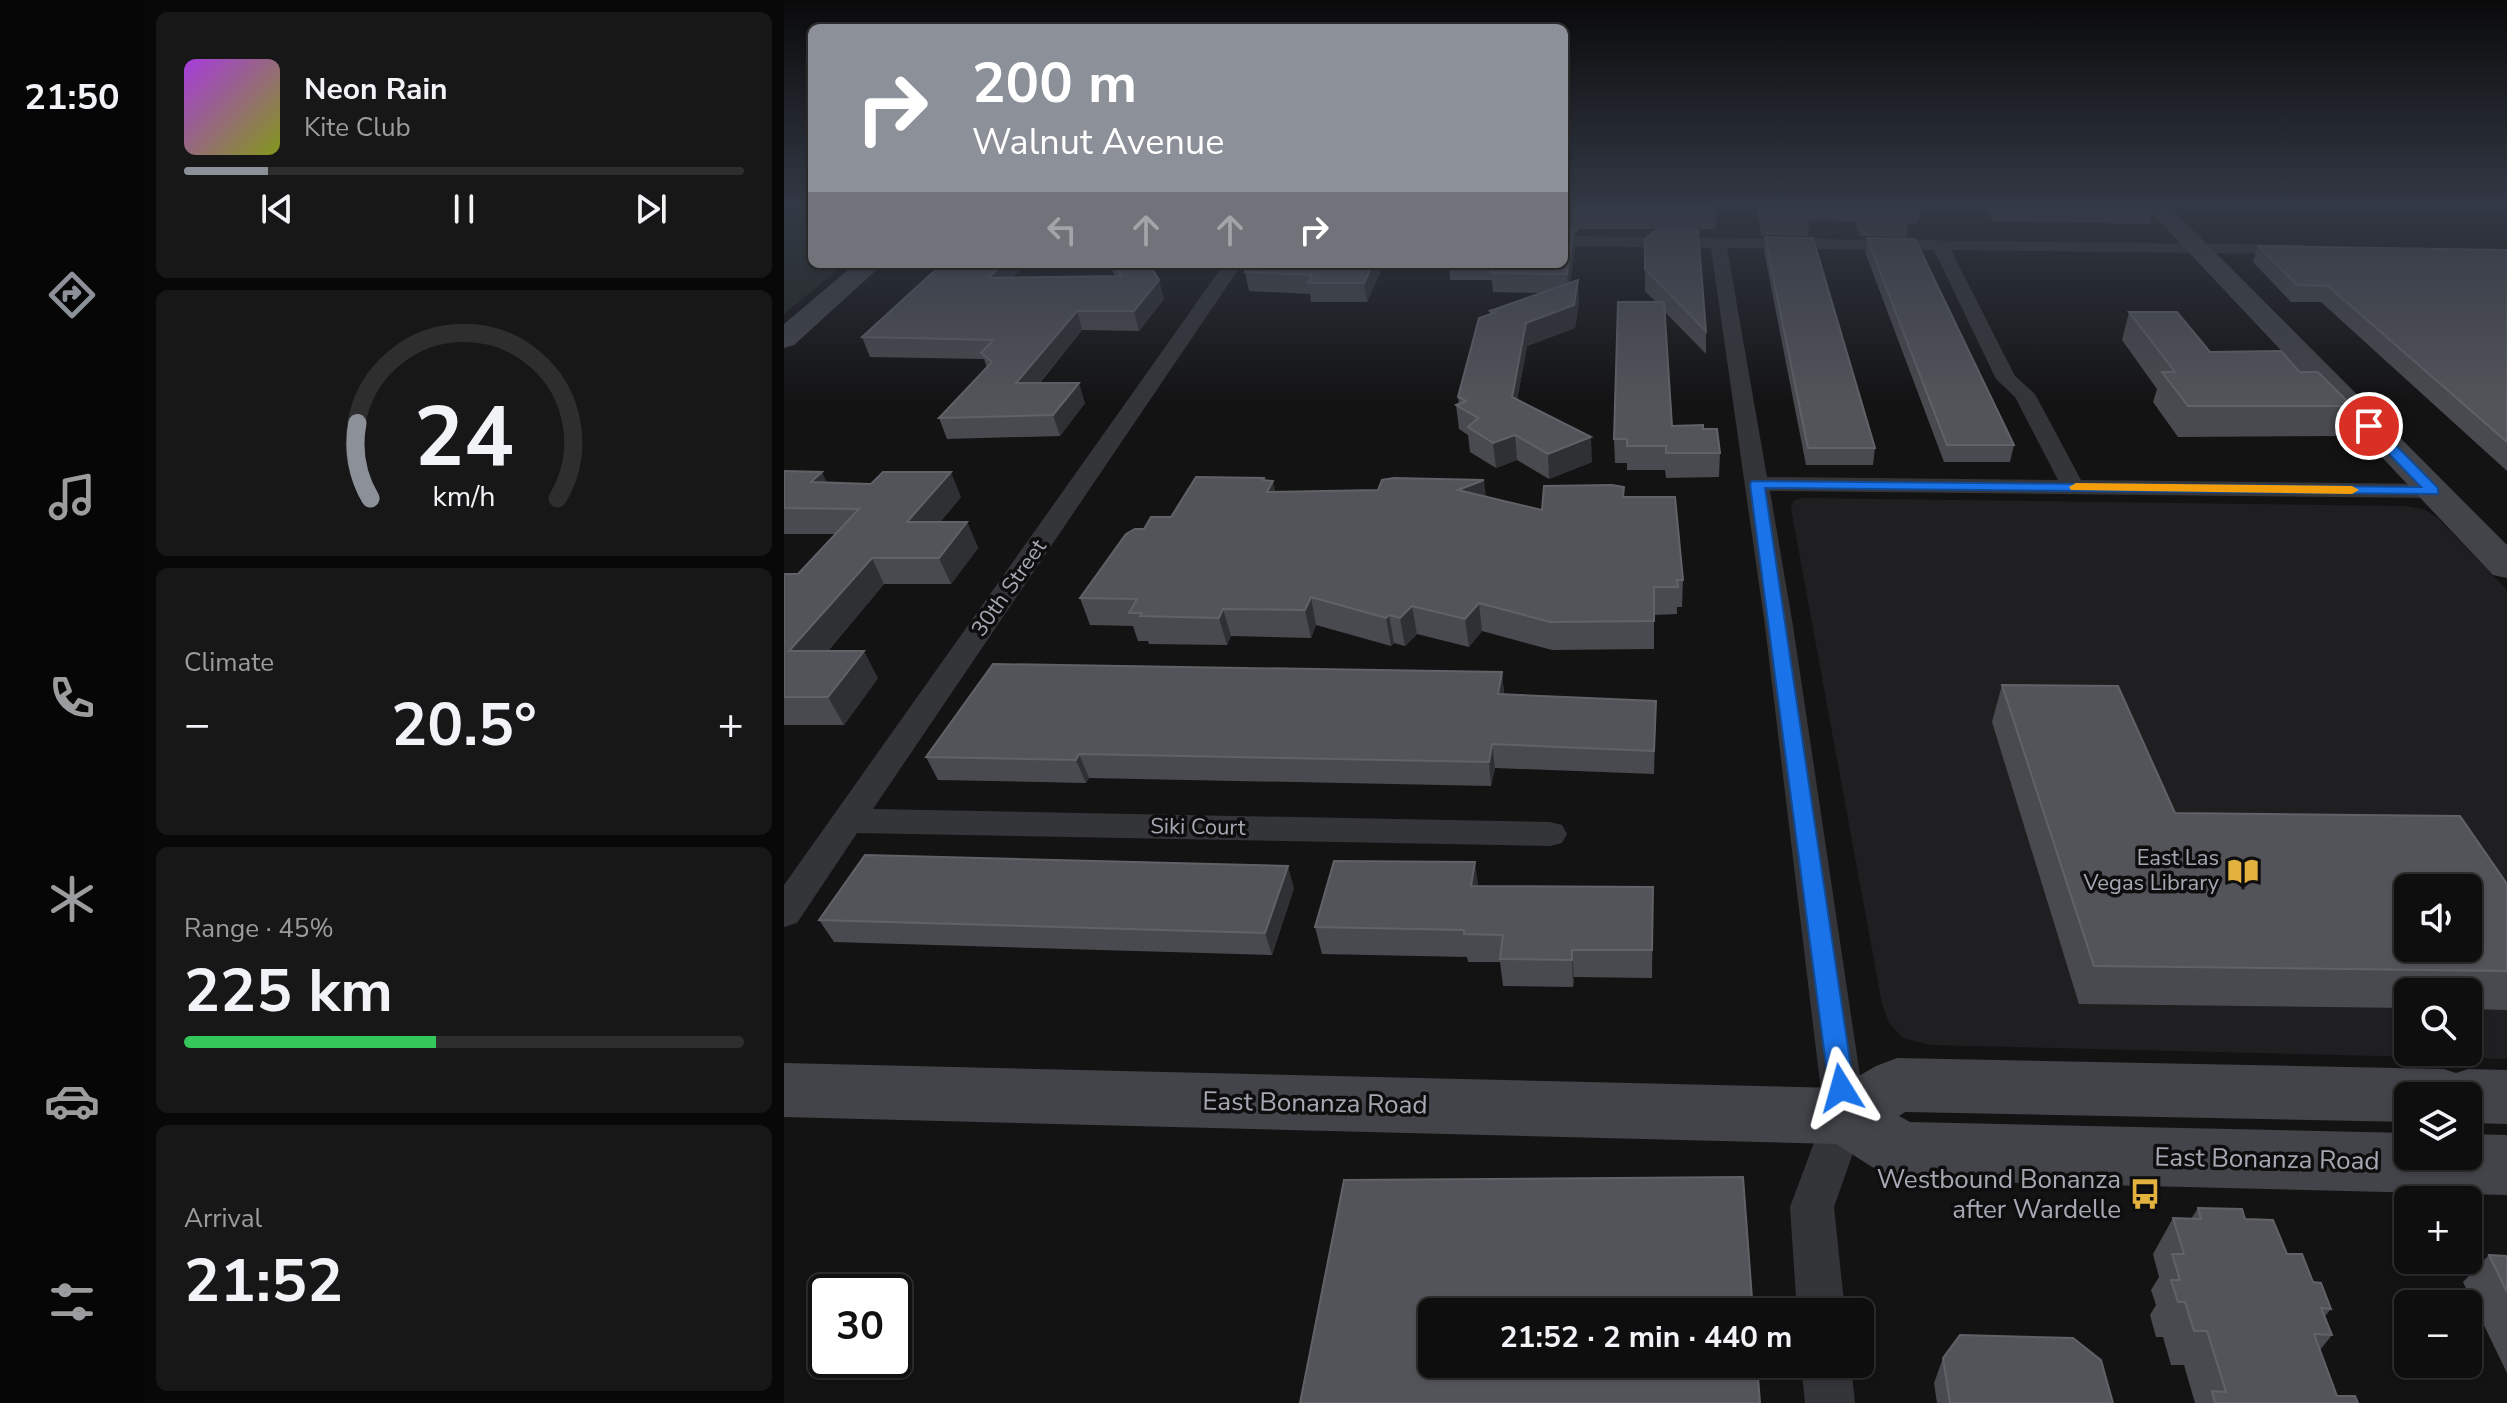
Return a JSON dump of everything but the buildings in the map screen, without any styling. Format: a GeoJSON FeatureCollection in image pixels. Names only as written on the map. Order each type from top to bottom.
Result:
{"type":"FeatureCollection","features":[{"type":"Feature","properties":{"kind":"main road"},"geometry":{"type":"LineString","coordinates":[[784,339],[861,271]]}},
{"type":"Feature","properties":{"kind":"main road"},"geometry":{"type":"LineString","coordinates":[[2219,271],[2507,567]]}},
{"type":"Feature","properties":{"kind":"main road"},"geometry":{"type":"LineString","coordinates":[[1845,1116],[1897,1085],[2394,1095]]}},
{"type":"Feature","properties":{"kind":"main road","name":"East Bonanza Road"},"geometry":{"type":"LineString","coordinates":[[784,1090],[1845,1116],[1902,1151],[2507,1165]]}},
{"type":"Feature","properties":{"kind":"main road"},"geometry":{"type":"LineString","coordinates":[[2482,1096],[2507,1097]]}},
{"type":"Feature","properties":{"kind":"street","name":"30th Street"},"geometry":{"type":"LineString","coordinates":[[784,913],[1228,271]]}},
{"type":"Feature","properties":{"kind":"street"},"geometry":{"type":"LineString","coordinates":[[1723,271],[1757,484],[1845,1116],[1812,1207],[1820,1298]]}},
{"type":"Feature","properties":{"kind":"street"},"geometry":{"type":"LineString","coordinates":[[1953,271],[2006,379],[2024,394],[2073,487]]}},
{"type":"Feature","properties":{"kind":"street"},"geometry":{"type":"LineString","coordinates":[[1757,484],[2433,491]]}},
{"type":"Feature","properties":{"kind":"street","name":"Siki Court"},"geometry":{"type":"LineString","coordinates":[[847,821],[1550,834]]}},
{"type":"Feature","properties":{"kind":"street"},"geometry":{"type":"LineString","coordinates":[[1827,1378],[1830,1403]]}},
{"type":"Feature","properties":{"kind":"shaded area"},"geometry":{"type":"Polygon","coordinates":[[[784,271],[836,271],[784,314],[784,271]]]}},
{"type":"Feature","properties":{"kind":"shaded area"},"geometry":{"type":"Polygon","coordinates":[[[1802,498],[2404,506],[2423,509],[2437,517],[2507,590],[2507,1059],[2482,1058],[2482,978],[2394,978],[2394,1056],[1930,1045],[1903,1038],[1889,1023],[1882,1004],[1791,509],[1793,501],[1802,498]]]}},
{"type":"Feature","properties":{"kind":"slow traffic"},"geometry":{"type":"LineString","coordinates":[[2076,487],[2352,490]]}},
{"type":"Feature","properties":{"kind":"place","name":"East Las Vegas Library"},"geometry":{"type":"Point","coordinates":[2243,871]}},
{"type":"Feature","properties":{"kind":"place","name":"Westbound Bonanza after Wardelle"},"geometry":{"type":"Point","coordinates":[2145,1194]}},
{"type":"Feature","properties":{"kind":"route"},"geometry":{"type":"LineString","coordinates":[[1841,1088],[1757,484],[2433,491],[2369,426]]}}]}
